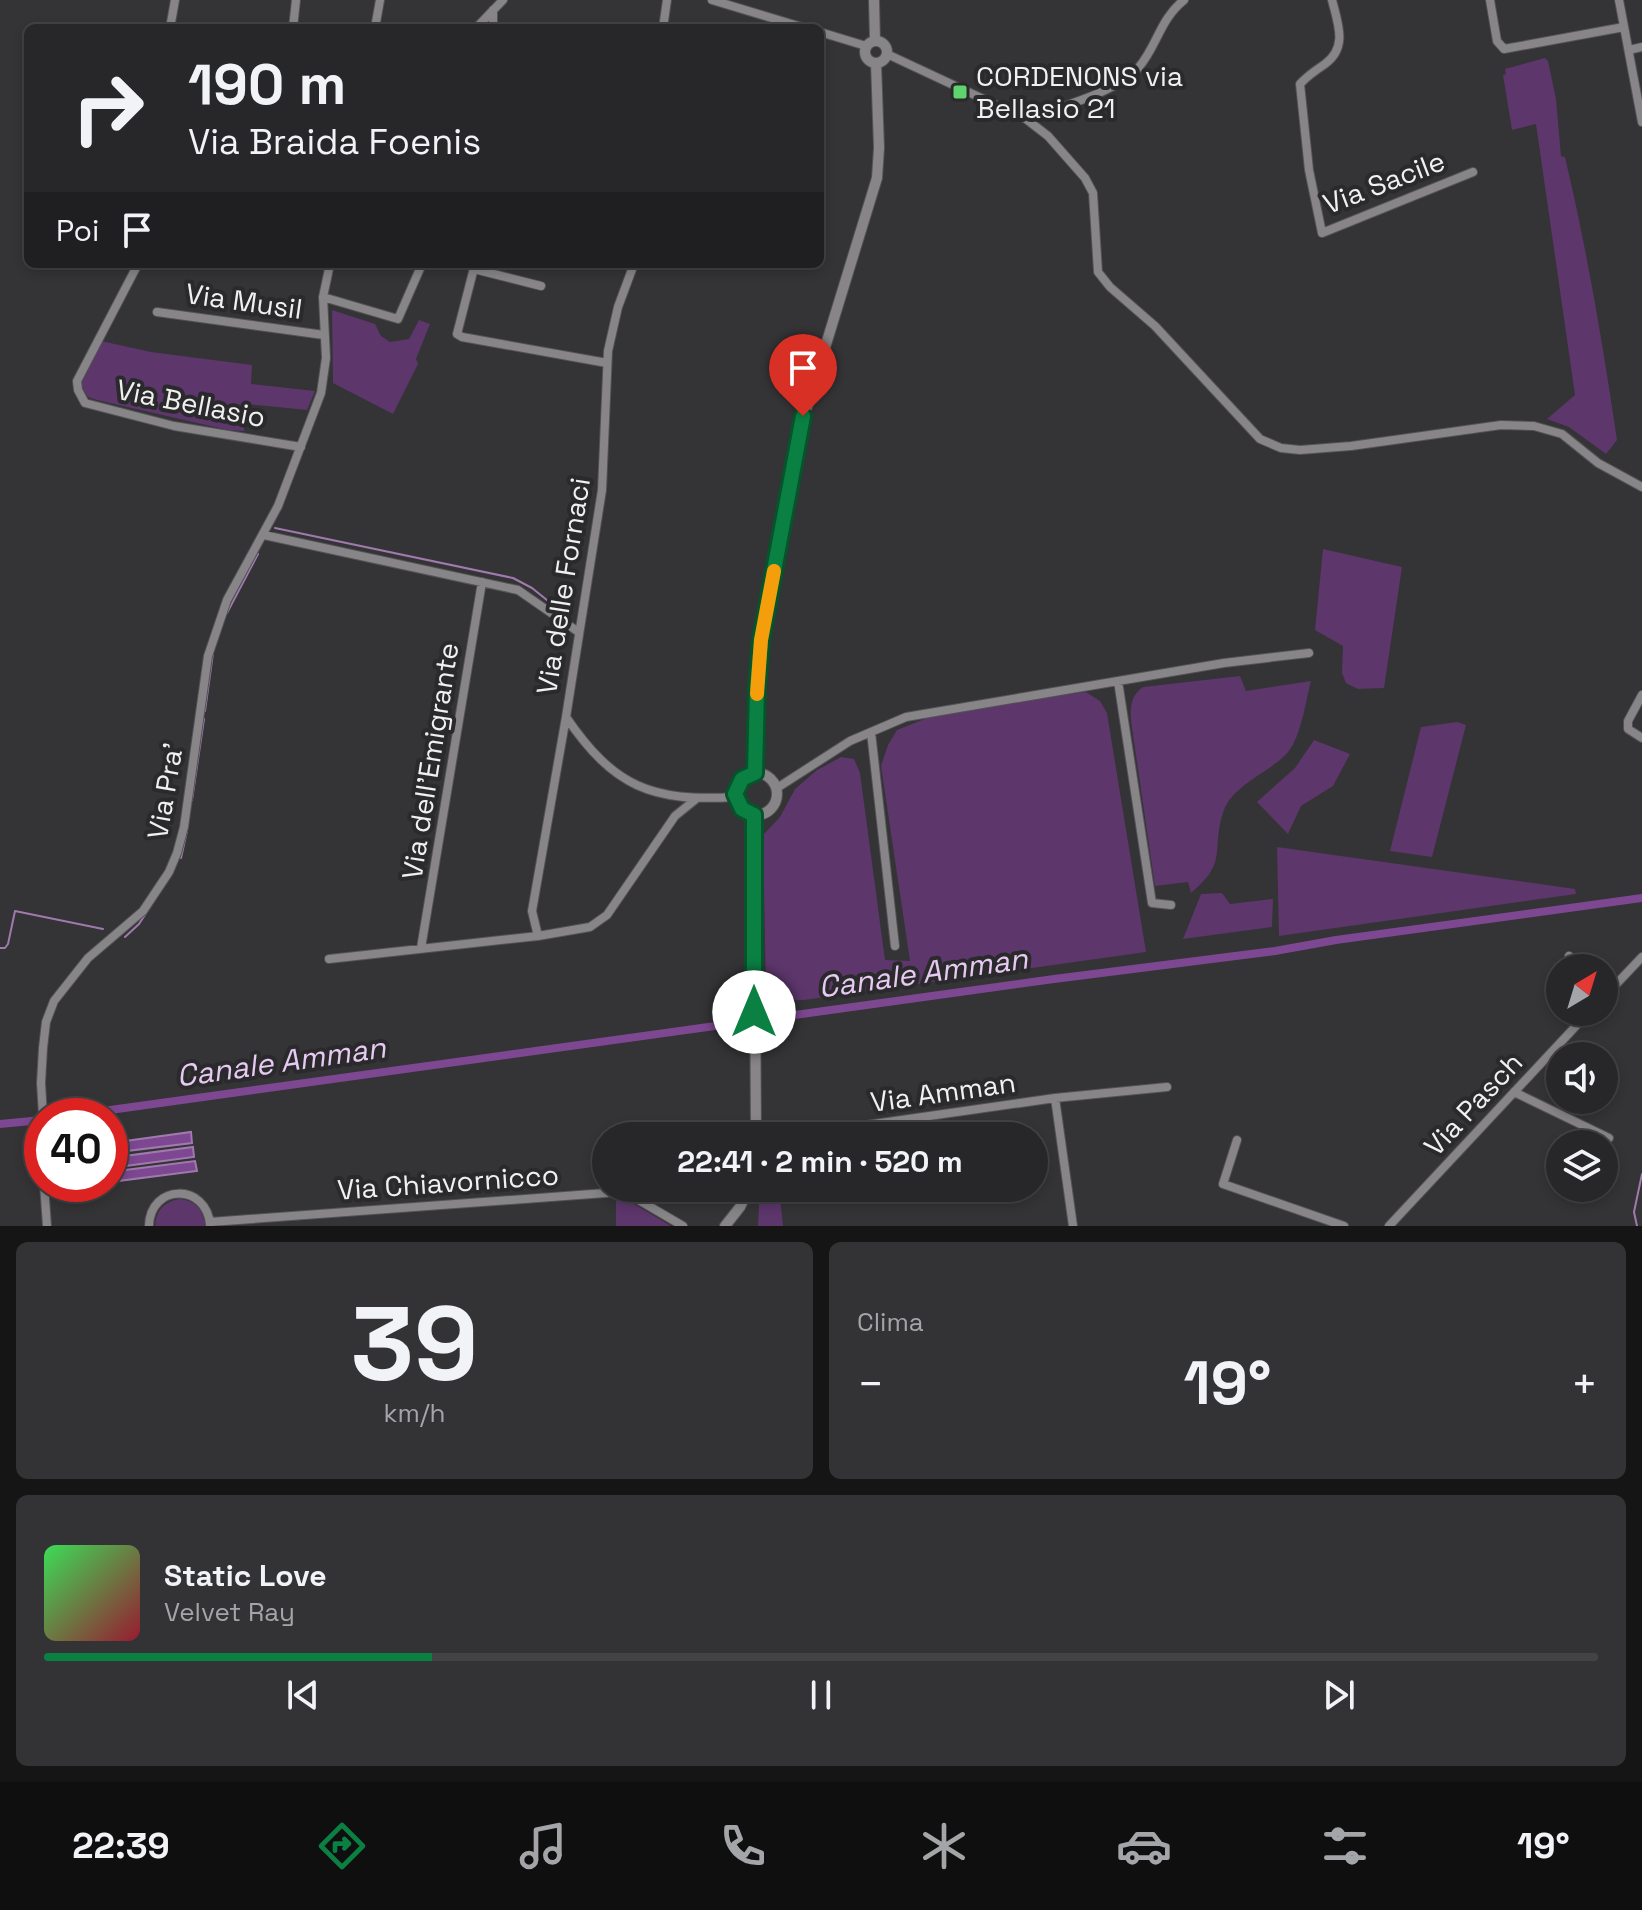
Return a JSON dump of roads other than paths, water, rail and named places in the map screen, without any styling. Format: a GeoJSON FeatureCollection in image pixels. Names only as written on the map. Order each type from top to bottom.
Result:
{"type":"FeatureCollection","features":[{"type":"Feature","properties":{"kind":"street"},"geometry":{"type":"LineString","coordinates":[[171,24],[175,0]]}},
{"type":"Feature","properties":{"kind":"street"},"geometry":{"type":"LineString","coordinates":[[293,24],[296,0]]}},
{"type":"Feature","properties":{"kind":"street"},"geometry":{"type":"LineString","coordinates":[[376,24],[380,0]]}},
{"type":"Feature","properties":{"kind":"street"},"geometry":{"type":"LineString","coordinates":[[480,24],[503,0]]}},
{"type":"Feature","properties":{"kind":"street"},"geometry":{"type":"LineString","coordinates":[[664,24],[667,0]]}},
{"type":"Feature","properties":{"kind":"street"},"geometry":{"type":"LineString","coordinates":[[712,0],[792,24]]}},
{"type":"Feature","properties":{"kind":"street"},"geometry":{"type":"LineString","coordinates":[[874,0],[866,58],[876,63],[884,60],[887,54]]}},
{"type":"Feature","properties":{"kind":"street"},"geometry":{"type":"LineString","coordinates":[[1026,119],[1098,93],[1134,72],[1161,25],[1184,0]]}},
{"type":"Feature","properties":{"kind":"street","name":"Via Sacile"},"geometry":{"type":"LineString","coordinates":[[1332,0],[1340,37],[1339,47],[1335,57],[1300,84],[1309,170],[1322,233],[1473,172]]}},
{"type":"Feature","properties":{"kind":"street"},"geometry":{"type":"LineString","coordinates":[[1490,0],[1497,41],[1504,49],[1624,27]]}},
{"type":"Feature","properties":{"kind":"street"},"geometry":{"type":"LineString","coordinates":[[1619,0],[1642,122]]}},
{"type":"Feature","properties":{"kind":"street"},"geometry":{"type":"LineString","coordinates":[[493,10],[493,24]]}},
{"type":"Feature","properties":{"kind":"street"},"geometry":{"type":"LineString","coordinates":[[824,33],[870,44],[882,43],[887,54],[1026,119],[1048,136],[1085,178],[1093,193],[1098,272],[1110,287],[1155,326],[1260,439],[1281,448],[1300,450],[1501,425],[1534,426],[1562,434],[1598,463],[1642,487]]}},
{"type":"Feature","properties":{"kind":"street"},"geometry":{"type":"LineString","coordinates":[[1629,50],[1642,47]]}},
{"type":"Feature","properties":{"kind":"street"},"geometry":{"type":"LineString","coordinates":[[755,773],[761,640],[797,439],[877,178],[876,63]]}},
{"type":"Feature","properties":{"kind":"street","name":"Via Bellasio"},"geometry":{"type":"LineString","coordinates":[[136,268],[77,381],[85,403],[174,426],[301,447]]}},
{"type":"Feature","properties":{"kind":"street","name":"Via Musil"},"geometry":{"type":"LineString","coordinates":[[301,447],[324,378],[323,297],[329,268]]}},
{"type":"Feature","properties":{"kind":"street"},"geometry":{"type":"LineString","coordinates":[[323,297],[398,319],[420,268]]}},
{"type":"Feature","properties":{"kind":"street"},"geometry":{"type":"LineString","coordinates":[[475,268],[457,334],[607,363]]}},
{"type":"Feature","properties":{"kind":"street"},"geometry":{"type":"LineString","coordinates":[[478,268],[541,286]]}},
{"type":"Feature","properties":{"kind":"street","name":"Via delle Fornaci"},"geometry":{"type":"LineString","coordinates":[[633,268],[618,307],[607,363],[602,490],[577,631],[566,717],[588,750],[633,785],[696,799],[735,797]]}},
{"type":"Feature","properties":{"kind":"street","name":"Via Musil"},"geometry":{"type":"LineString","coordinates":[[157,312],[324,335]]}},
{"type":"Feature","properties":{"kind":"street","name":"Via Pra'"},"geometry":{"type":"LineString","coordinates":[[43,1098],[43,1048],[46,1022],[54,1001],[88,958],[143,911],[169,872],[177,853],[184,827],[213,636],[233,588],[278,506],[301,447]]}},
{"type":"Feature","properties":{"kind":"street"},"geometry":{"type":"LineString","coordinates":[[264,535],[518,590],[577,631]]}},
{"type":"Feature","properties":{"kind":"street","name":"Via dell'Emigrante"},"geometry":{"type":"LineString","coordinates":[[421,948],[482,582]]}},
{"type":"Feature","properties":{"kind":"street"},"geometry":{"type":"LineString","coordinates":[[777,788],[850,741],[906,717],[1224,663],[1309,653]]}},
{"type":"Feature","properties":{"kind":"street"},"geometry":{"type":"LineString","coordinates":[[1118,681],[1152,903],[1171,905]]}},
{"type":"Feature","properties":{"kind":"street"},"geometry":{"type":"LineString","coordinates":[[1642,695],[1628,721],[1628,729],[1642,738]]}},
{"type":"Feature","properties":{"kind":"street"},"geometry":{"type":"LineString","coordinates":[[538,936],[532,911],[566,717]]}},
{"type":"Feature","properties":{"kind":"street"},"geometry":{"type":"LineString","coordinates":[[871,732],[895,946]]}},
{"type":"Feature","properties":{"kind":"street"},"geometry":{"type":"LineString","coordinates":[[755,773],[767,776],[777,788],[774,806],[766,813],[754,815],[742,809],[735,797],[742,779],[755,773]]}},
{"type":"Feature","properties":{"kind":"street"},"geometry":{"type":"LineString","coordinates":[[329,959],[538,936],[590,927],[607,915],[675,816],[696,799]]}},
{"type":"Feature","properties":{"kind":"street"},"geometry":{"type":"LineString","coordinates":[[754,815],[756,1122]]}},
{"type":"Feature","properties":{"kind":"street"},"geometry":{"type":"LineString","coordinates":[[1618,981],[1642,957]]}},
{"type":"Feature","properties":{"kind":"street","name":"Via Pasch"},"geometry":{"type":"LineString","coordinates":[[1389,1226],[1576,1026]]}},
{"type":"Feature","properties":{"kind":"street","name":"Via Amman"},"geometry":{"type":"LineString","coordinates":[[888,1122],[1055,1098],[1167,1087]]}},
{"type":"Feature","properties":{"kind":"street"},"geometry":{"type":"LineString","coordinates":[[1514,1092],[1592,1130]]}},
{"type":"Feature","properties":{"kind":"street","name":"Via Amman"},"geometry":{"type":"LineString","coordinates":[[1055,1098],[1073,1226]]}},
{"type":"Feature","properties":{"kind":"street"},"geometry":{"type":"LineString","coordinates":[[1237,1140],[1223,1184],[1344,1226]]}},
{"type":"Feature","properties":{"kind":"street","name":"Via Chiavornicco"},"geometry":{"type":"LineString","coordinates":[[210,1224],[619,1192],[630,1195],[682,1226]]}},
{"type":"Feature","properties":{"kind":"street"},"geometry":{"type":"LineString","coordinates":[[149,1226],[156,1204],[178,1193],[190,1195],[201,1202],[210,1224]]}},
{"type":"Feature","properties":{"kind":"street"},"geometry":{"type":"LineString","coordinates":[[45,1202],[47,1226]]}},
{"type":"Feature","properties":{"kind":"street"},"geometry":{"type":"LineString","coordinates":[[715,1226],[726,1225],[742,1202]]}},
{"type":"Feature","properties":{"kind":"waterway"},"geometry":{"type":"LineString","coordinates":[[275,528],[513,578],[532,588],[563,613]]}},
{"type":"Feature","properties":{"kind":"waterway"},"geometry":{"type":"LineString","coordinates":[[227,613],[258,554]]}},
{"type":"Feature","properties":{"kind":"waterway"},"geometry":{"type":"LineString","coordinates":[[205,711],[213,653]]}},
{"type":"Feature","properties":{"kind":"waterway"},"geometry":{"type":"LineString","coordinates":[[192,800],[204,719]]}},
{"type":"Feature","properties":{"kind":"waterway"},"geometry":{"type":"LineString","coordinates":[[181,858],[187,831]]}},
{"type":"Feature","properties":{"kind":"waterway","name":"Canale Amman"},"geometry":{"type":"LineString","coordinates":[[128,1108],[1642,898]]}},
{"type":"Feature","properties":{"kind":"waterway"},"geometry":{"type":"LineString","coordinates":[[125,937],[139,924],[154,901]]}},
{"type":"Feature","properties":{"kind":"waterway"},"geometry":{"type":"LineString","coordinates":[[0,948],[8,944],[15,911],[103,929]]}},
{"type":"Feature","properties":{"kind":"waterway","name":"Canale Amman"},"geometry":{"type":"LineString","coordinates":[[0,1124],[24,1122]]}},
{"type":"Feature","properties":{"kind":"waterway"},"geometry":{"type":"LineString","coordinates":[[1637,1226],[1634,1212],[1642,1174]]}},
{"type":"Feature","properties":{"kind":"place","name":"CORDENONS via Bellasio 21"},"geometry":{"type":"Point","coordinates":[960,92]}}]}
